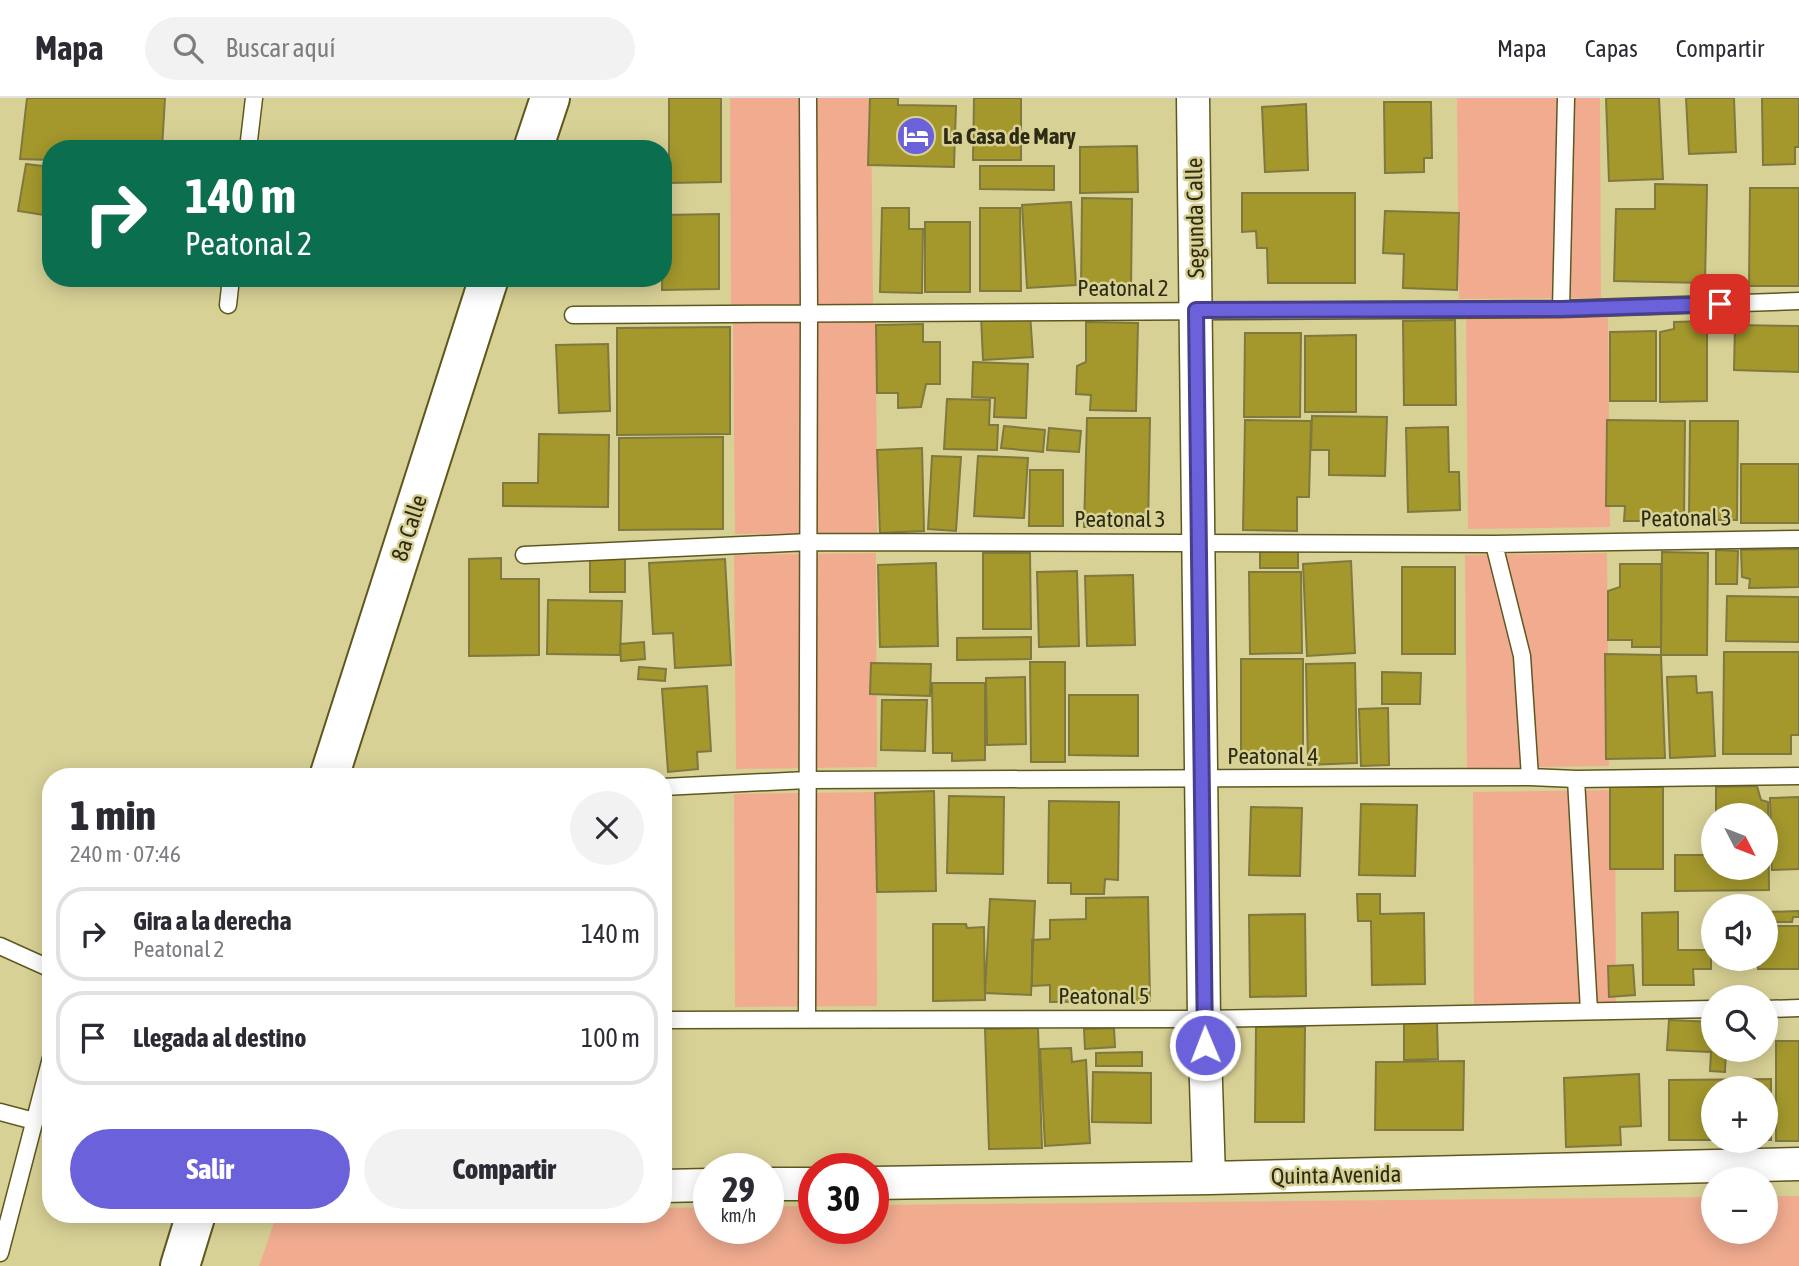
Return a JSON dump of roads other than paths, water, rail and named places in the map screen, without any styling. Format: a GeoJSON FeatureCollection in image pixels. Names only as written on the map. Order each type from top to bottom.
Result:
{"type":"FeatureCollection","features":[{"type":"Feature","properties":{"kind":"street"},"geometry":{"type":"LineString","coordinates":[[536,140],[550,98]]}},
{"type":"Feature","properties":{"kind":"street","name":"Segunda Calle"},"geometry":{"type":"LineString","coordinates":[[1193,98],[1204,1019],[1209,1178]]}},
{"type":"Feature","properties":{"kind":"street","name":"8a Calle"},"geometry":{"type":"LineString","coordinates":[[332,768],[486,287]]}},
{"type":"Feature","properties":{"kind":"street","name":"Quinta Avenida"},"geometry":{"type":"LineString","coordinates":[[889,1183],[1799,1164]]}},
{"type":"Feature","properties":{"kind":"street"},"geometry":{"type":"LineString","coordinates":[[672,1186],[693,1185]]}},
{"type":"Feature","properties":{"kind":"street"},"geometry":{"type":"LineString","coordinates":[[180,1266],[193,1223]]}},
{"type":"Feature","properties":{"kind":"lane"},"geometry":{"type":"LineString","coordinates":[[249,140],[254,98]]}},
{"type":"Feature","properties":{"kind":"lane"},"geometry":{"type":"LineString","coordinates":[[807,1019],[808,98]]}},
{"type":"Feature","properties":{"kind":"lane"},"geometry":{"type":"LineString","coordinates":[[1561,309],[1566,98]]}},
{"type":"Feature","properties":{"kind":"lane"},"geometry":{"type":"LineString","coordinates":[[228,305],[230,287]]}},
{"type":"Feature","properties":{"kind":"lane","name":"Peatonal 2"},"geometry":{"type":"LineString","coordinates":[[573,315],[1561,309],[1799,301]]}},
{"type":"Feature","properties":{"kind":"lane","name":"Peatonal 3"},"geometry":{"type":"LineString","coordinates":[[524,555],[807,542],[1494,544],[1799,539]]}},
{"type":"Feature","properties":{"kind":"lane"},"geometry":{"type":"LineString","coordinates":[[1494,544],[1522,656],[1530,777]]}},
{"type":"Feature","properties":{"kind":"lane","name":"Peatonal 4"},"geometry":{"type":"LineString","coordinates":[[672,788],[807,780],[1576,779],[1799,776]]}},
{"type":"Feature","properties":{"kind":"lane"},"geometry":{"type":"LineString","coordinates":[[1576,779],[1589,1012]]}},
{"type":"Feature","properties":{"kind":"lane"},"geometry":{"type":"LineString","coordinates":[[0,946],[42,965]]}},
{"type":"Feature","properties":{"kind":"lane"},"geometry":{"type":"LineString","coordinates":[[1778,1009],[1799,1008]]}},
{"type":"Feature","properties":{"kind":"lane","name":"Peatonal 5"},"geometry":{"type":"LineString","coordinates":[[672,1020],[1204,1019],[1701,1009]]}},
{"type":"Feature","properties":{"kind":"lane"},"geometry":{"type":"LineString","coordinates":[[0,1253],[42,1091]]}},
{"type":"Feature","properties":{"kind":"lane"},"geometry":{"type":"LineString","coordinates":[[0,1112],[34,1121]]}},
{"type":"Feature","properties":{"kind":"place","name":"La Casa de Mary"},"geometry":{"type":"Point","coordinates":[916,136]}}]}
